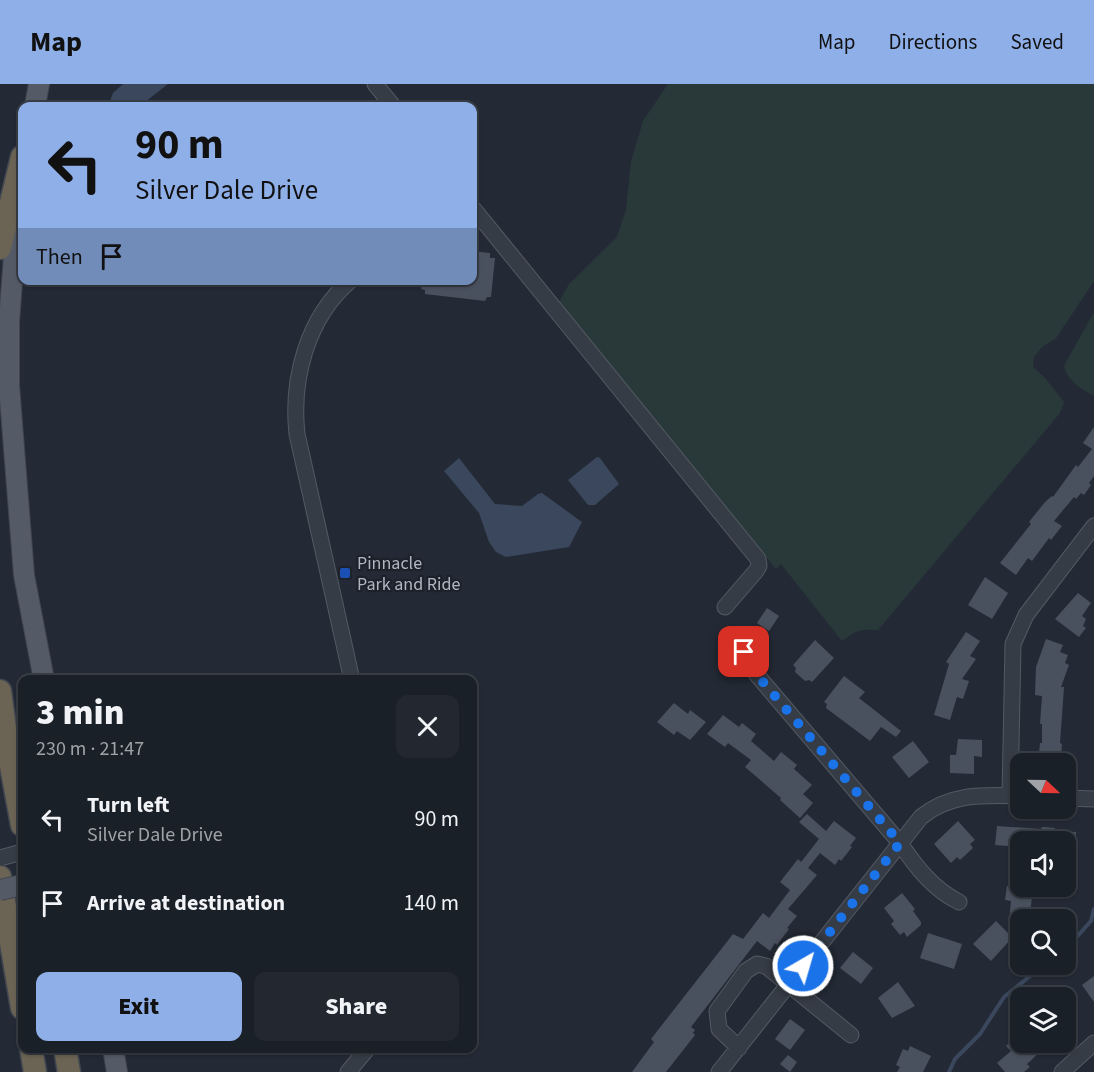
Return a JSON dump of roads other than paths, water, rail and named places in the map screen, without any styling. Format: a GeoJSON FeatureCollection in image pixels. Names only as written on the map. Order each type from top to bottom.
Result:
{"type":"FeatureCollection","features":[{"type":"Feature","properties":{"kind":"highway"},"geometry":{"type":"LineString","coordinates":[[0,248],[18,174]]}},
{"type":"Feature","properties":{"kind":"highway"},"geometry":{"type":"LineString","coordinates":[[0,691],[18,804]]}},
{"type":"Feature","properties":{"kind":"highway"},"geometry":{"type":"LineString","coordinates":[[0,877],[18,984]]}},
{"type":"Feature","properties":{"kind":"highway"},"geometry":{"type":"LineString","coordinates":[[32,1053],[35,1072]]}},
{"type":"Feature","properties":{"kind":"highway"},"geometry":{"type":"LineString","coordinates":[[66,1053],[69,1072]]}},
{"type":"Feature","properties":{"kind":"main road"},"geometry":{"type":"LineString","coordinates":[[35,102],[39,84]]}},
{"type":"Feature","properties":{"kind":"main road"},"geometry":{"type":"LineString","coordinates":[[18,219],[9,322],[9,386],[24,575],[43,675]]}},
{"type":"Feature","properties":{"kind":"main road"},"geometry":{"type":"LineString","coordinates":[[0,890],[18,886]]}},
{"type":"Feature","properties":{"kind":"main road"},"geometry":{"type":"LineString","coordinates":[[114,1053],[117,1072]]}},
{"type":"Feature","properties":{"kind":"street"},"geometry":{"type":"LineString","coordinates":[[375,84],[390,102]]}},
{"type":"Feature","properties":{"kind":"street"},"geometry":{"type":"LineString","coordinates":[[477,213],[758,559],[759,567],[725,607]]}},
{"type":"Feature","properties":{"kind":"street"},"geometry":{"type":"LineString","coordinates":[[346,285],[335,295],[313,330],[300,368],[295,402],[297,434],[351,675]]}},
{"type":"Feature","properties":{"kind":"street"},"geometry":{"type":"LineString","coordinates":[[1014,753],[1011,661],[1013,644],[1026,615],[1094,526]]}},
{"type":"Feature","properties":{"kind":"street"},"geometry":{"type":"LineString","coordinates":[[744,652],[757,675],[900,843],[912,861],[936,888],[959,902]]}},
{"type":"Feature","properties":{"kind":"street"},"geometry":{"type":"LineString","coordinates":[[719,1072],[921,818],[943,802],[970,796],[1010,796]]}},
{"type":"Feature","properties":{"kind":"street"},"geometry":{"type":"LineString","coordinates":[[0,858],[18,853]]}},
{"type":"Feature","properties":{"kind":"street"},"geometry":{"type":"LineString","coordinates":[[739,1048],[719,1029],[716,1016],[718,1007],[751,966],[763,964],[851,1035]]}},
{"type":"Feature","properties":{"kind":"street"},"geometry":{"type":"LineString","coordinates":[[1062,1072],[1094,1043]]}},
{"type":"Feature","properties":{"kind":"street"},"geometry":{"type":"LineString","coordinates":[[348,1072],[364,1053]]}},
{"type":"Feature","properties":{"kind":"water"},"geometry":{"type":"Polygon","coordinates":[[[123,84],[168,84],[145,102],[110,102],[113,93],[123,84]]]}},
{"type":"Feature","properties":{"kind":"water"},"geometry":{"type":"Polygon","coordinates":[[[597,457],[619,484],[595,505],[588,505],[568,480],[597,457]]]}},
{"type":"Feature","properties":{"kind":"water"},"geometry":{"type":"Polygon","coordinates":[[[459,458],[495,504],[522,506],[542,493],[582,522],[569,547],[506,557],[496,552],[489,542],[479,513],[444,471],[459,458]]]}},
{"type":"Feature","properties":{"kind":"waterway"},"geometry":{"type":"LineString","coordinates":[[1076,938],[1091,921],[1094,909]]}},
{"type":"Feature","properties":{"kind":"waterway"},"geometry":{"type":"LineString","coordinates":[[949,1072],[955,1059],[980,1034],[1004,997],[1031,975]]}},
{"type":"Feature","properties":{"kind":"place","name":"Pinnacle Park and Ride"},"geometry":{"type":"Point","coordinates":[345,573]}}]}
